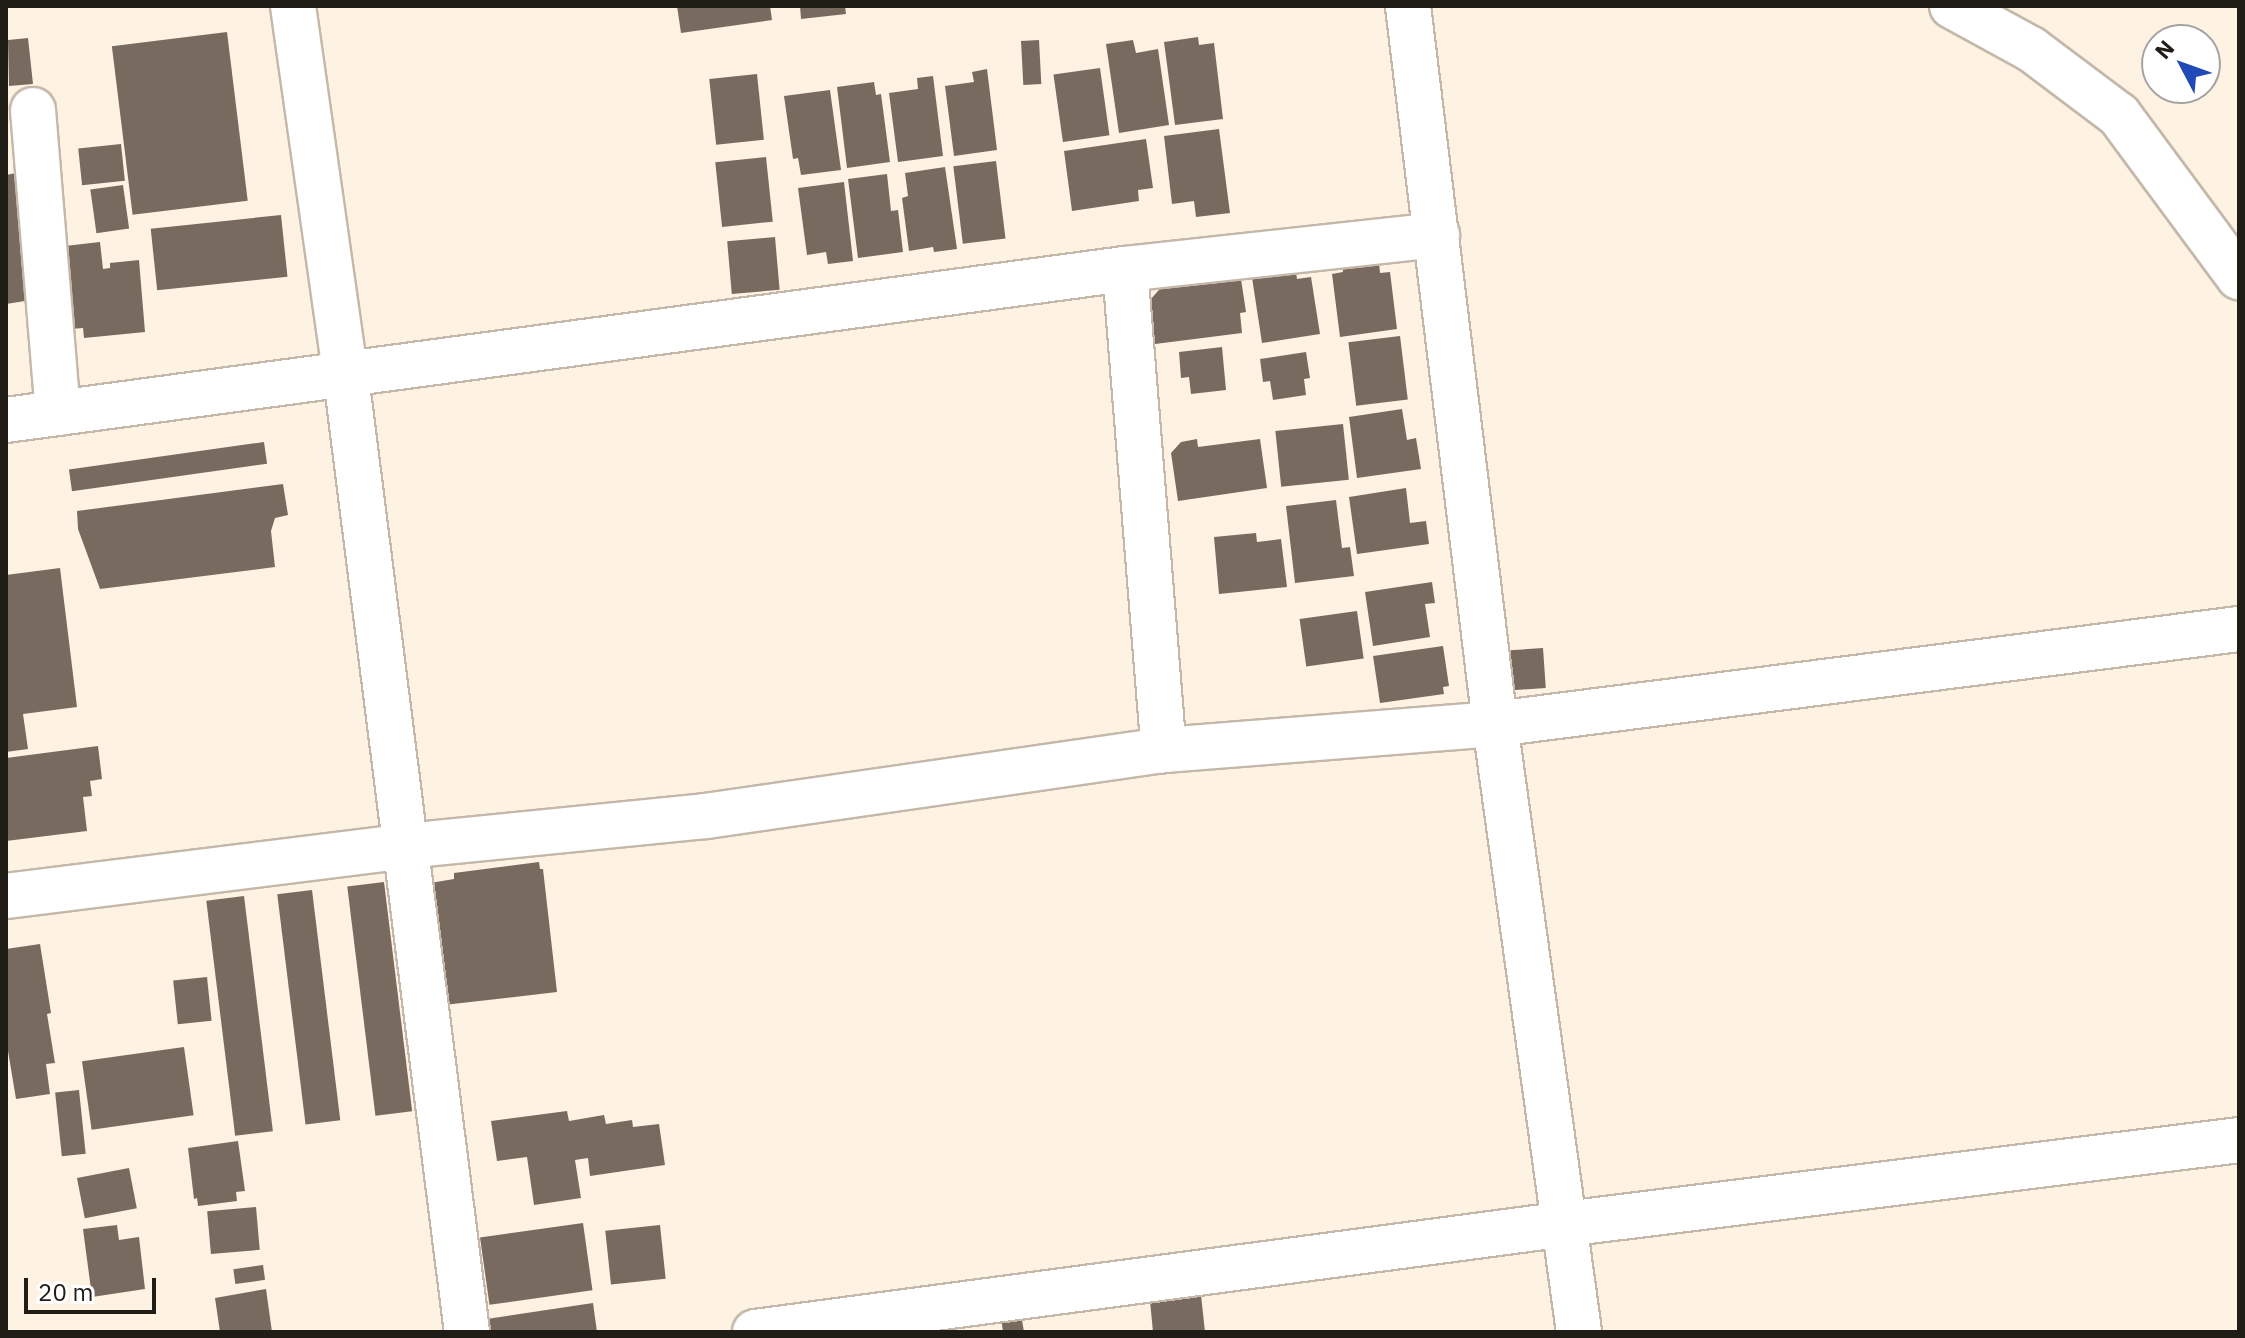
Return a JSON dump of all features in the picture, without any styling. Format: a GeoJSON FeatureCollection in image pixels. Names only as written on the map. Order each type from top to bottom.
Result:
{"type":"FeatureCollection","features":[{"type":"Feature","properties":{"kind":"street"},"geometry":{"type":"LineString","coordinates":[[293,6],[346,377],[467,1332]]}},
{"type":"Feature","properties":{"kind":"street"},"geometry":{"type":"LineString","coordinates":[[1408,6],[1495,724],[1579,1332]]}},
{"type":"Feature","properties":{"kind":"street"},"geometry":{"type":"LineString","coordinates":[[1952,6],[2031,49],[2119,115],[2234,258]]}},
{"type":"Feature","properties":{"kind":"street"},"geometry":{"type":"LineString","coordinates":[[33,110],[58,413]]}},
{"type":"Feature","properties":{"kind":"street"},"geometry":{"type":"LineString","coordinates":[[6,420],[346,377],[1125,269],[1437,235]]}},
{"type":"Feature","properties":{"kind":"street"},"geometry":{"type":"LineString","coordinates":[[1125,269],[1164,750]]}},
{"type":"Feature","properties":{"kind":"street"},"geometry":{"type":"LineString","coordinates":[[6,896],[406,846],[706,816],[1164,750],[1495,724],[2239,629]]}},
{"type":"Feature","properties":{"kind":"street"},"geometry":{"type":"LineString","coordinates":[[755,1332],[1565,1224],[2239,1140]]}},
{"type":"Feature","properties":{"kind":"building"},"geometry":{"type":"Polygon","coordinates":[[[677,6],[770,6],[772,20],[681,33],[677,6]]]}},
{"type":"Feature","properties":{"kind":"building"},"geometry":{"type":"Polygon","coordinates":[[[800,6],[845,6],[846,14],[801,19],[800,6]]]}},
{"type":"Feature","properties":{"kind":"building"},"geometry":{"type":"Polygon","coordinates":[[[227,32],[248,201],[133,215],[112,46],[227,32]]]}},
{"type":"Feature","properties":{"kind":"building"},"geometry":{"type":"Polygon","coordinates":[[[1198,37],[1199,45],[1214,43],[1223,119],[1175,125],[1164,42],[1198,37]]]}},
{"type":"Feature","properties":{"kind":"building"},"geometry":{"type":"Polygon","coordinates":[[[28,38],[33,84],[9,86],[8,40],[28,38]]]}},
{"type":"Feature","properties":{"kind":"building"},"geometry":{"type":"Polygon","coordinates":[[[1039,40],[1041,84],[1023,85],[1021,41],[1039,40]]]}},
{"type":"Feature","properties":{"kind":"building"},"geometry":{"type":"Polygon","coordinates":[[[1133,40],[1136,53],[1158,49],[1169,125],[1119,133],[1106,44],[1133,40]]]}},
{"type":"Feature","properties":{"kind":"building"},"geometry":{"type":"Polygon","coordinates":[[[1100,68],[1109,135],[1063,142],[1053,75],[1100,68]]]}},
{"type":"Feature","properties":{"kind":"building"},"geometry":{"type":"Polygon","coordinates":[[[987,69],[997,150],[954,156],[945,86],[974,82],[972,72],[987,69]]]}},
{"type":"Feature","properties":{"kind":"building"},"geometry":{"type":"Polygon","coordinates":[[[757,74],[764,140],[716,145],[709,79],[757,74]]]}},
{"type":"Feature","properties":{"kind":"building"},"geometry":{"type":"Polygon","coordinates":[[[933,76],[943,156],[898,162],[889,93],[918,89],[917,78],[933,76]]]}},
{"type":"Feature","properties":{"kind":"building"},"geometry":{"type":"Polygon","coordinates":[[[874,82],[876,95],[881,94],[890,162],[847,168],[837,87],[874,82]]]}},
{"type":"Feature","properties":{"kind":"building"},"geometry":{"type":"Polygon","coordinates":[[[830,90],[841,170],[801,175],[798,158],[793,159],[784,96],[830,90]]]}},
{"type":"Feature","properties":{"kind":"building"},"geometry":{"type":"Polygon","coordinates":[[[1219,129],[1230,213],[1196,217],[1194,201],[1172,204],[1164,136],[1219,129]]]}},
{"type":"Feature","properties":{"kind":"building"},"geometry":{"type":"Polygon","coordinates":[[[1146,139],[1153,188],[1138,190],[1139,201],[1072,211],[1064,151],[1146,139]]]}},
{"type":"Feature","properties":{"kind":"building"},"geometry":{"type":"Polygon","coordinates":[[[121,144],[125,181],[82,185],[78,148],[121,144]]]}},
{"type":"Feature","properties":{"kind":"building"},"geometry":{"type":"Polygon","coordinates":[[[766,157],[773,222],[722,227],[715,162],[766,157]]]}},
{"type":"Feature","properties":{"kind":"building"},"geometry":{"type":"Polygon","coordinates":[[[996,161],[1006,238],[963,244],[953,166],[996,161]]]}},
{"type":"Feature","properties":{"kind":"building"},"geometry":{"type":"Polygon","coordinates":[[[945,167],[957,249],[934,252],[933,247],[909,251],[902,198],[908,196],[905,173],[945,167]]]}},
{"type":"Feature","properties":{"kind":"building"},"geometry":{"type":"Polygon","coordinates":[[[16,173],[31,300],[6,304],[6,175],[16,173]]]}},
{"type":"Feature","properties":{"kind":"building"},"geometry":{"type":"Polygon","coordinates":[[[887,174],[891,211],[898,210],[903,252],[858,258],[848,179],[887,174]]]}},
{"type":"Feature","properties":{"kind":"building"},"geometry":{"type":"Polygon","coordinates":[[[844,182],[853,261],[828,264],[826,252],[807,255],[798,188],[844,182]]]}},
{"type":"Feature","properties":{"kind":"building"},"geometry":{"type":"Polygon","coordinates":[[[123,185],[129,229],[96,233],[90,190],[123,185]]]}},
{"type":"Feature","properties":{"kind":"building"},"geometry":{"type":"Polygon","coordinates":[[[281,215],[287,277],[157,290],[151,229],[281,215]]]}},
{"type":"Feature","properties":{"kind":"building"},"geometry":{"type":"Polygon","coordinates":[[[775,237],[780,290],[732,294],[727,241],[775,237]]]}},
{"type":"Feature","properties":{"kind":"building"},"geometry":{"type":"Polygon","coordinates":[[[100,242],[103,269],[110,268],[110,263],[139,260],[145,332],[84,338],[83,328],[71,329],[65,246],[100,242]]]}},
{"type":"Feature","properties":{"kind":"building"},"geometry":{"type":"Polygon","coordinates":[[[1378,252],[1380,273],[1390,272],[1397,329],[1340,337],[1332,274],[1343,272],[1341,256],[1378,252]]]}},
{"type":"Feature","properties":{"kind":"building"},"geometry":{"type":"Polygon","coordinates":[[[1295,265],[1297,279],[1311,277],[1320,334],[1262,343],[1251,271],[1295,265]]]}},
{"type":"Feature","properties":{"kind":"building"},"geometry":{"type":"Polygon","coordinates":[[[1210,276],[1211,284],[1241,279],[1246,312],[1240,313],[1242,333],[1155,344],[1150,300],[1166,282],[1210,276]]]}},
{"type":"Feature","properties":{"kind":"building"},"geometry":{"type":"Polygon","coordinates":[[[1400,336],[1408,400],[1356,406],[1348,342],[1400,336]]]}},
{"type":"Feature","properties":{"kind":"building"},"geometry":{"type":"Polygon","coordinates":[[[1222,347],[1226,390],[1191,394],[1189,377],[1181,378],[1179,352],[1222,347]]]}},
{"type":"Feature","properties":{"kind":"building"},"geometry":{"type":"Polygon","coordinates":[[[1306,352],[1310,378],[1304,379],[1306,395],[1273,400],[1270,381],[1263,382],[1260,359],[1306,352]]]}},
{"type":"Feature","properties":{"kind":"building"},"geometry":{"type":"Polygon","coordinates":[[[1402,409],[1407,440],[1416,438],[1421,469],[1357,478],[1349,417],[1402,409]]]}},
{"type":"Feature","properties":{"kind":"building"},"geometry":{"type":"Polygon","coordinates":[[[1343,424],[1349,480],[1281,487],[1275,431],[1343,424]]]}},
{"type":"Feature","properties":{"kind":"building"},"geometry":{"type":"Polygon","coordinates":[[[1197,439],[1198,447],[1260,439],[1267,488],[1178,501],[1171,453],[1181,442],[1197,439]]]}},
{"type":"Feature","properties":{"kind":"building"},"geometry":{"type":"Polygon","coordinates":[[[264,442],[267,464],[72,491],[69,469],[264,442]]]}},
{"type":"Feature","properties":{"kind":"building"},"geometry":{"type":"Polygon","coordinates":[[[283,484],[288,515],[275,518],[271,531],[275,567],[100,589],[78,529],[77,511],[283,484]]]}},
{"type":"Feature","properties":{"kind":"building"},"geometry":{"type":"Polygon","coordinates":[[[1406,488],[1410,523],[1426,521],[1429,544],[1357,554],[1349,497],[1406,488]]]}},
{"type":"Feature","properties":{"kind":"building"},"geometry":{"type":"Polygon","coordinates":[[[1336,500],[1342,548],[1350,547],[1354,576],[1295,583],[1286,506],[1336,500]]]}},
{"type":"Feature","properties":{"kind":"building"},"geometry":{"type":"Polygon","coordinates":[[[1256,533],[1257,542],[1281,539],[1287,587],[1219,594],[1214,537],[1256,533]]]}},
{"type":"Feature","properties":{"kind":"building"},"geometry":{"type":"Polygon","coordinates":[[[60,568],[77,707],[23,714],[28,749],[6,752],[6,575],[60,568]]]}},
{"type":"Feature","properties":{"kind":"building"},"geometry":{"type":"Polygon","coordinates":[[[1432,582],[1435,603],[1425,604],[1430,637],[1373,646],[1365,592],[1432,582]]]}},
{"type":"Feature","properties":{"kind":"building"},"geometry":{"type":"Polygon","coordinates":[[[1357,611],[1364,659],[1306,667],[1300,619],[1357,611]]]}},
{"type":"Feature","properties":{"kind":"building"},"geometry":{"type":"Polygon","coordinates":[[[1443,646],[1449,686],[1443,687],[1444,694],[1380,703],[1373,656],[1443,646]]]}},
{"type":"Feature","properties":{"kind":"building"},"geometry":{"type":"Polygon","coordinates":[[[1543,648],[1546,688],[1505,691],[1502,651],[1543,648]]]}},
{"type":"Feature","properties":{"kind":"building"},"geometry":{"type":"Polygon","coordinates":[[[98,746],[102,779],[90,781],[92,796],[83,797],[87,831],[6,841],[6,758],[98,746]]]}},
{"type":"Feature","properties":{"kind":"building"},"geometry":{"type":"Polygon","coordinates":[[[539,862],[540,869],[543,869],[557,992],[444,1005],[430,883],[454,879],[454,873],[539,862]]]}},
{"type":"Feature","properties":{"kind":"building"},"geometry":{"type":"Polygon","coordinates":[[[384,882],[412,1111],[375,1116],[347,887],[384,882]]]}},
{"type":"Feature","properties":{"kind":"building"},"geometry":{"type":"Polygon","coordinates":[[[312,890],[340,1120],[306,1125],[277,894],[312,890]]]}},
{"type":"Feature","properties":{"kind":"building"},"geometry":{"type":"Polygon","coordinates":[[[244,896],[273,1131],[235,1136],[206,901],[244,896]]]}},
{"type":"Feature","properties":{"kind":"building"},"geometry":{"type":"Polygon","coordinates":[[[40,944],[55,1063],[46,1064],[50,1094],[16,1099],[6,1039],[6,949],[40,944]]]}},
{"type":"Feature","properties":{"kind":"building"},"geometry":{"type":"Polygon","coordinates":[[[207,977],[212,1021],[178,1024],[173,981],[207,977]]]}},
{"type":"Feature","properties":{"kind":"building"},"geometry":{"type":"Polygon","coordinates":[[[184,1047],[194,1115],[92,1130],[82,1061],[184,1047]]]}},
{"type":"Feature","properties":{"kind":"building"},"geometry":{"type":"Polygon","coordinates":[[[79,1090],[86,1154],[62,1156],[55,1093],[79,1090]]]}},
{"type":"Feature","properties":{"kind":"building"},"geometry":{"type":"Polygon","coordinates":[[[567,1111],[569,1121],[604,1115],[606,1124],[632,1120],[633,1127],[659,1124],[665,1165],[590,1176],[588,1158],[575,1160],[581,1198],[534,1205],[527,1157],[497,1161],[491,1121],[567,1111]]]}},
{"type":"Feature","properties":{"kind":"building"},"geometry":{"type":"Polygon","coordinates":[[[238,1141],[245,1191],[236,1192],[237,1201],[198,1206],[197,1198],[194,1199],[188,1148],[238,1141]]]}},
{"type":"Feature","properties":{"kind":"building"},"geometry":{"type":"Polygon","coordinates":[[[129,1168],[137,1208],[85,1218],[77,1178],[129,1168]]]}},
{"type":"Feature","properties":{"kind":"building"},"geometry":{"type":"Polygon","coordinates":[[[256,1207],[260,1250],[211,1254],[207,1211],[256,1207]]]}},
{"type":"Feature","properties":{"kind":"building"},"geometry":{"type":"Polygon","coordinates":[[[583,1223],[592,1290],[489,1305],[480,1237],[583,1223]]]}},
{"type":"Feature","properties":{"kind":"building"},"geometry":{"type":"Polygon","coordinates":[[[117,1225],[119,1240],[139,1237],[145,1289],[92,1297],[83,1229],[117,1225]]]}},
{"type":"Feature","properties":{"kind":"building"},"geometry":{"type":"Polygon","coordinates":[[[660,1225],[666,1279],[611,1284],[605,1231],[660,1225]]]}},
{"type":"Feature","properties":{"kind":"building"},"geometry":{"type":"Polygon","coordinates":[[[263,1265],[265,1280],[235,1284],[233,1269],[263,1265]]]}},
{"type":"Feature","properties":{"kind":"building"},"geometry":{"type":"Polygon","coordinates":[[[266,1289],[272,1332],[220,1332],[215,1298],[266,1289]]]}},
{"type":"Feature","properties":{"kind":"building"},"geometry":{"type":"Polygon","coordinates":[[[1201,1295],[1205,1332],[1153,1332],[1150,1301],[1201,1295]]]}},
{"type":"Feature","properties":{"kind":"building"},"geometry":{"type":"Polygon","coordinates":[[[593,1303],[597,1332],[489,1332],[487,1319],[593,1303]]]}},
{"type":"Feature","properties":{"kind":"building"},"geometry":{"type":"Polygon","coordinates":[[[1021,1314],[1024,1332],[1003,1332],[1001,1317],[1021,1314]]]}}]}
